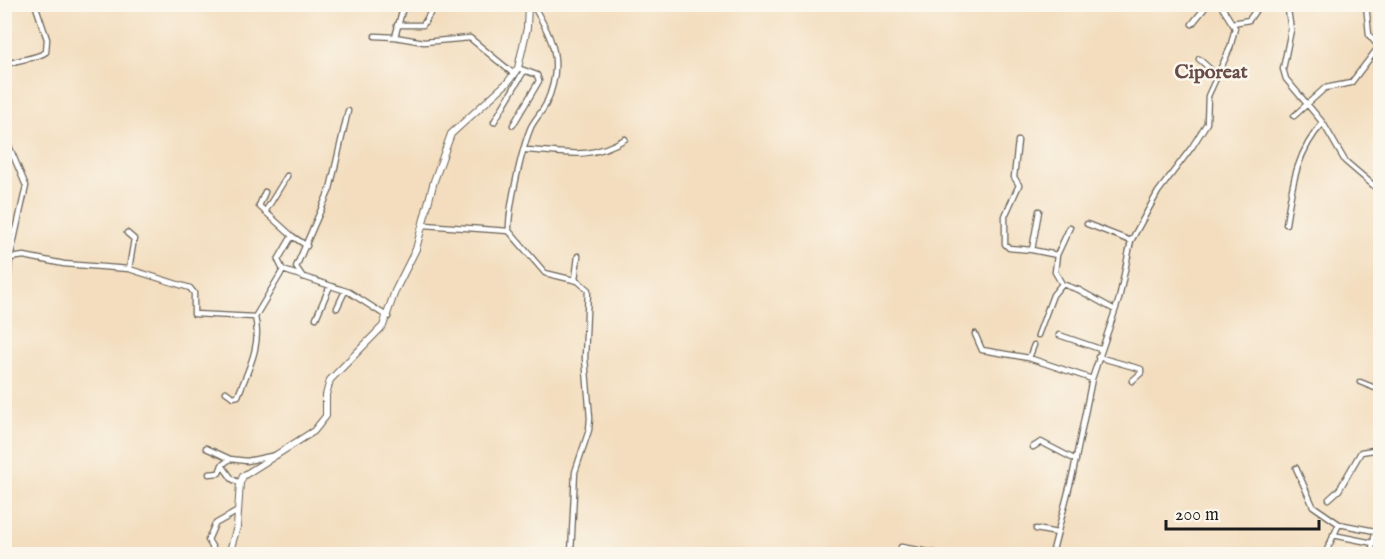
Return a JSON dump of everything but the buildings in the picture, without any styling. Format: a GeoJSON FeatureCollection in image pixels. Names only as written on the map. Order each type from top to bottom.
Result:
{"type":"FeatureCollection","features":[{"type":"Feature","properties":{"kind":"street"},"geometry":{"type":"LineString","coordinates":[[4,67],[9,63],[29,60],[46,52],[47,39],[35,4]]}},
{"type":"Feature","properties":{"kind":"street"},"geometry":{"type":"LineString","coordinates":[[395,37],[404,4]]}},
{"type":"Feature","properties":{"kind":"street"},"geometry":{"type":"LineString","coordinates":[[494,122],[519,71],[527,28],[528,4]]}},
{"type":"Feature","properties":{"kind":"street"},"geometry":{"type":"LineString","coordinates":[[532,4],[550,34],[557,68],[546,103],[531,129],[510,210],[509,231],[545,273],[575,280],[586,287],[589,294],[585,358],[590,418],[589,430],[575,472],[571,555]]}},
{"type":"Feature","properties":{"kind":"street"},"geometry":{"type":"LineString","coordinates":[[1192,24],[1208,4]]}},
{"type":"Feature","properties":{"kind":"street"},"geometry":{"type":"LineString","coordinates":[[1052,555],[1076,460],[1092,379],[1115,310],[1131,241],[1158,192],[1207,123],[1208,96],[1235,32],[1233,23],[1220,4]]}},
{"type":"Feature","properties":{"kind":"street"},"geometry":{"type":"LineString","coordinates":[[1233,23],[1249,20],[1260,4]]}},
{"type":"Feature","properties":{"kind":"street"},"geometry":{"type":"LineString","coordinates":[[1282,4],[1288,10],[1291,30],[1283,72],[1306,105],[1323,123],[1345,161],[1380,191]]}},
{"type":"Feature","properties":{"kind":"street"},"geometry":{"type":"LineString","coordinates":[[1294,116],[1325,88],[1351,83],[1380,46],[1369,35],[1365,4]]}},
{"type":"Feature","properties":{"kind":"street"},"geometry":{"type":"LineString","coordinates":[[397,25],[423,25],[435,5]]}},
{"type":"Feature","properties":{"kind":"street"},"geometry":{"type":"LineString","coordinates":[[375,36],[424,42],[470,38],[519,71],[537,75],[539,81],[513,125]]}},
{"type":"Feature","properties":{"kind":"street"},"geometry":{"type":"LineString","coordinates":[[1199,59],[1218,76]]}},
{"type":"Feature","properties":{"kind":"street"},"geometry":{"type":"LineString","coordinates":[[229,555],[237,527],[240,483],[248,472],[280,456],[319,426],[326,416],[326,395],[330,380],[379,331],[388,317],[395,291],[415,253],[434,181],[450,134],[519,71]]}},
{"type":"Feature","properties":{"kind":"street"},"geometry":{"type":"LineString","coordinates":[[304,278],[296,267],[330,189],[348,111]]}},
{"type":"Feature","properties":{"kind":"street"},"geometry":{"type":"LineString","coordinates":[[1286,224],[1300,156],[1313,134],[1323,123]]}},
{"type":"Feature","properties":{"kind":"street"},"geometry":{"type":"LineString","coordinates":[[4,134],[26,186],[10,258],[4,338]]}},
{"type":"Feature","properties":{"kind":"street"},"geometry":{"type":"LineString","coordinates":[[526,150],[592,153],[604,151],[625,139]]}},
{"type":"Feature","properties":{"kind":"street"},"geometry":{"type":"LineString","coordinates":[[1018,141],[1014,177],[1019,185],[1005,216],[1005,244],[1009,248],[1057,255]]}},
{"type":"Feature","properties":{"kind":"street"},"geometry":{"type":"LineString","coordinates":[[265,212],[287,176]]}},
{"type":"Feature","properties":{"kind":"street"},"geometry":{"type":"LineString","coordinates":[[265,192],[259,206],[292,236],[307,246]]}},
{"type":"Feature","properties":{"kind":"street"},"geometry":{"type":"LineString","coordinates":[[1032,250],[1039,211]]}},
{"type":"Feature","properties":{"kind":"street"},"geometry":{"type":"LineString","coordinates":[[1087,224],[1131,241]]}},
{"type":"Feature","properties":{"kind":"street"},"geometry":{"type":"LineString","coordinates":[[424,225],[509,231]]}},
{"type":"Feature","properties":{"kind":"street"},"geometry":{"type":"LineString","coordinates":[[1070,227],[1057,255],[1055,272],[1062,285],[1079,290],[1115,310]]}},
{"type":"Feature","properties":{"kind":"street"},"geometry":{"type":"LineString","coordinates":[[4,230],[15,232]]}},
{"type":"Feature","properties":{"kind":"street"},"geometry":{"type":"LineString","coordinates":[[127,233],[134,239],[129,269]]}},
{"type":"Feature","properties":{"kind":"street"},"geometry":{"type":"LineString","coordinates":[[292,236],[278,260],[283,270],[345,291],[388,317]]}},
{"type":"Feature","properties":{"kind":"street"},"geometry":{"type":"LineString","coordinates":[[10,258],[24,256],[64,264],[129,269],[190,288],[194,293],[195,314],[255,317]]}},
{"type":"Feature","properties":{"kind":"street"},"geometry":{"type":"LineString","coordinates":[[575,280],[578,256]]}},
{"type":"Feature","properties":{"kind":"street"},"geometry":{"type":"LineString","coordinates":[[226,392],[236,398],[252,364],[258,334],[255,317],[283,270]]}},
{"type":"Feature","properties":{"kind":"street"},"geometry":{"type":"LineString","coordinates":[[1038,335],[1052,299],[1062,285]]}},
{"type":"Feature","properties":{"kind":"street"},"geometry":{"type":"LineString","coordinates":[[316,318],[330,286]]}},
{"type":"Feature","properties":{"kind":"street"},"geometry":{"type":"LineString","coordinates":[[337,308],[345,291]]}},
{"type":"Feature","properties":{"kind":"street"},"geometry":{"type":"LineString","coordinates":[[975,334],[982,350],[1029,358],[1092,379]]}},
{"type":"Feature","properties":{"kind":"street"},"geometry":{"type":"LineString","coordinates":[[1059,335],[1100,350]]}},
{"type":"Feature","properties":{"kind":"street"},"geometry":{"type":"LineString","coordinates":[[1029,358],[1034,345]]}},
{"type":"Feature","properties":{"kind":"street"},"geometry":{"type":"LineString","coordinates":[[1098,357],[1140,369],[1141,374],[1132,381]]}},
{"type":"Feature","properties":{"kind":"street"},"geometry":{"type":"LineString","coordinates":[[1360,382],[1380,390]]}},
{"type":"Feature","properties":{"kind":"street"},"geometry":{"type":"LineString","coordinates":[[1033,447],[1041,442],[1076,460]]}},
{"type":"Feature","properties":{"kind":"street"},"geometry":{"type":"LineString","coordinates":[[206,448],[230,459],[247,460],[280,456]]}},
{"type":"Feature","properties":{"kind":"street"},"geometry":{"type":"LineString","coordinates":[[1329,499],[1340,490],[1361,452],[1380,449]]}},
{"type":"Feature","properties":{"kind":"street"},"geometry":{"type":"LineString","coordinates":[[209,474],[219,473],[222,465],[230,459]]}},
{"type":"Feature","properties":{"kind":"street"},"geometry":{"type":"LineString","coordinates":[[222,465],[232,479],[240,483]]}},
{"type":"Feature","properties":{"kind":"street"},"geometry":{"type":"LineString","coordinates":[[1296,468],[1304,491],[1314,506],[1339,524],[1378,532],[1371,555]]}},
{"type":"Feature","properties":{"kind":"street"},"geometry":{"type":"LineString","coordinates":[[210,555],[213,548],[208,540],[215,524],[237,511]]}},
{"type":"Feature","properties":{"kind":"street"},"geometry":{"type":"LineString","coordinates":[[1325,555],[1339,524]]}},
{"type":"Feature","properties":{"kind":"street"},"geometry":{"type":"LineString","coordinates":[[1036,529],[1057,533]]}},
{"type":"Feature","properties":{"kind":"street"},"geometry":{"type":"LineString","coordinates":[[1333,535],[1373,543]]}},
{"type":"Feature","properties":{"kind":"street"},"geometry":{"type":"LineString","coordinates":[[901,547],[940,555]]}},
{"type":"Feature","properties":{"kind":"district","name":"Ciporeat"},"geometry":{"type":"Point","coordinates":[1211,71]}}]}
